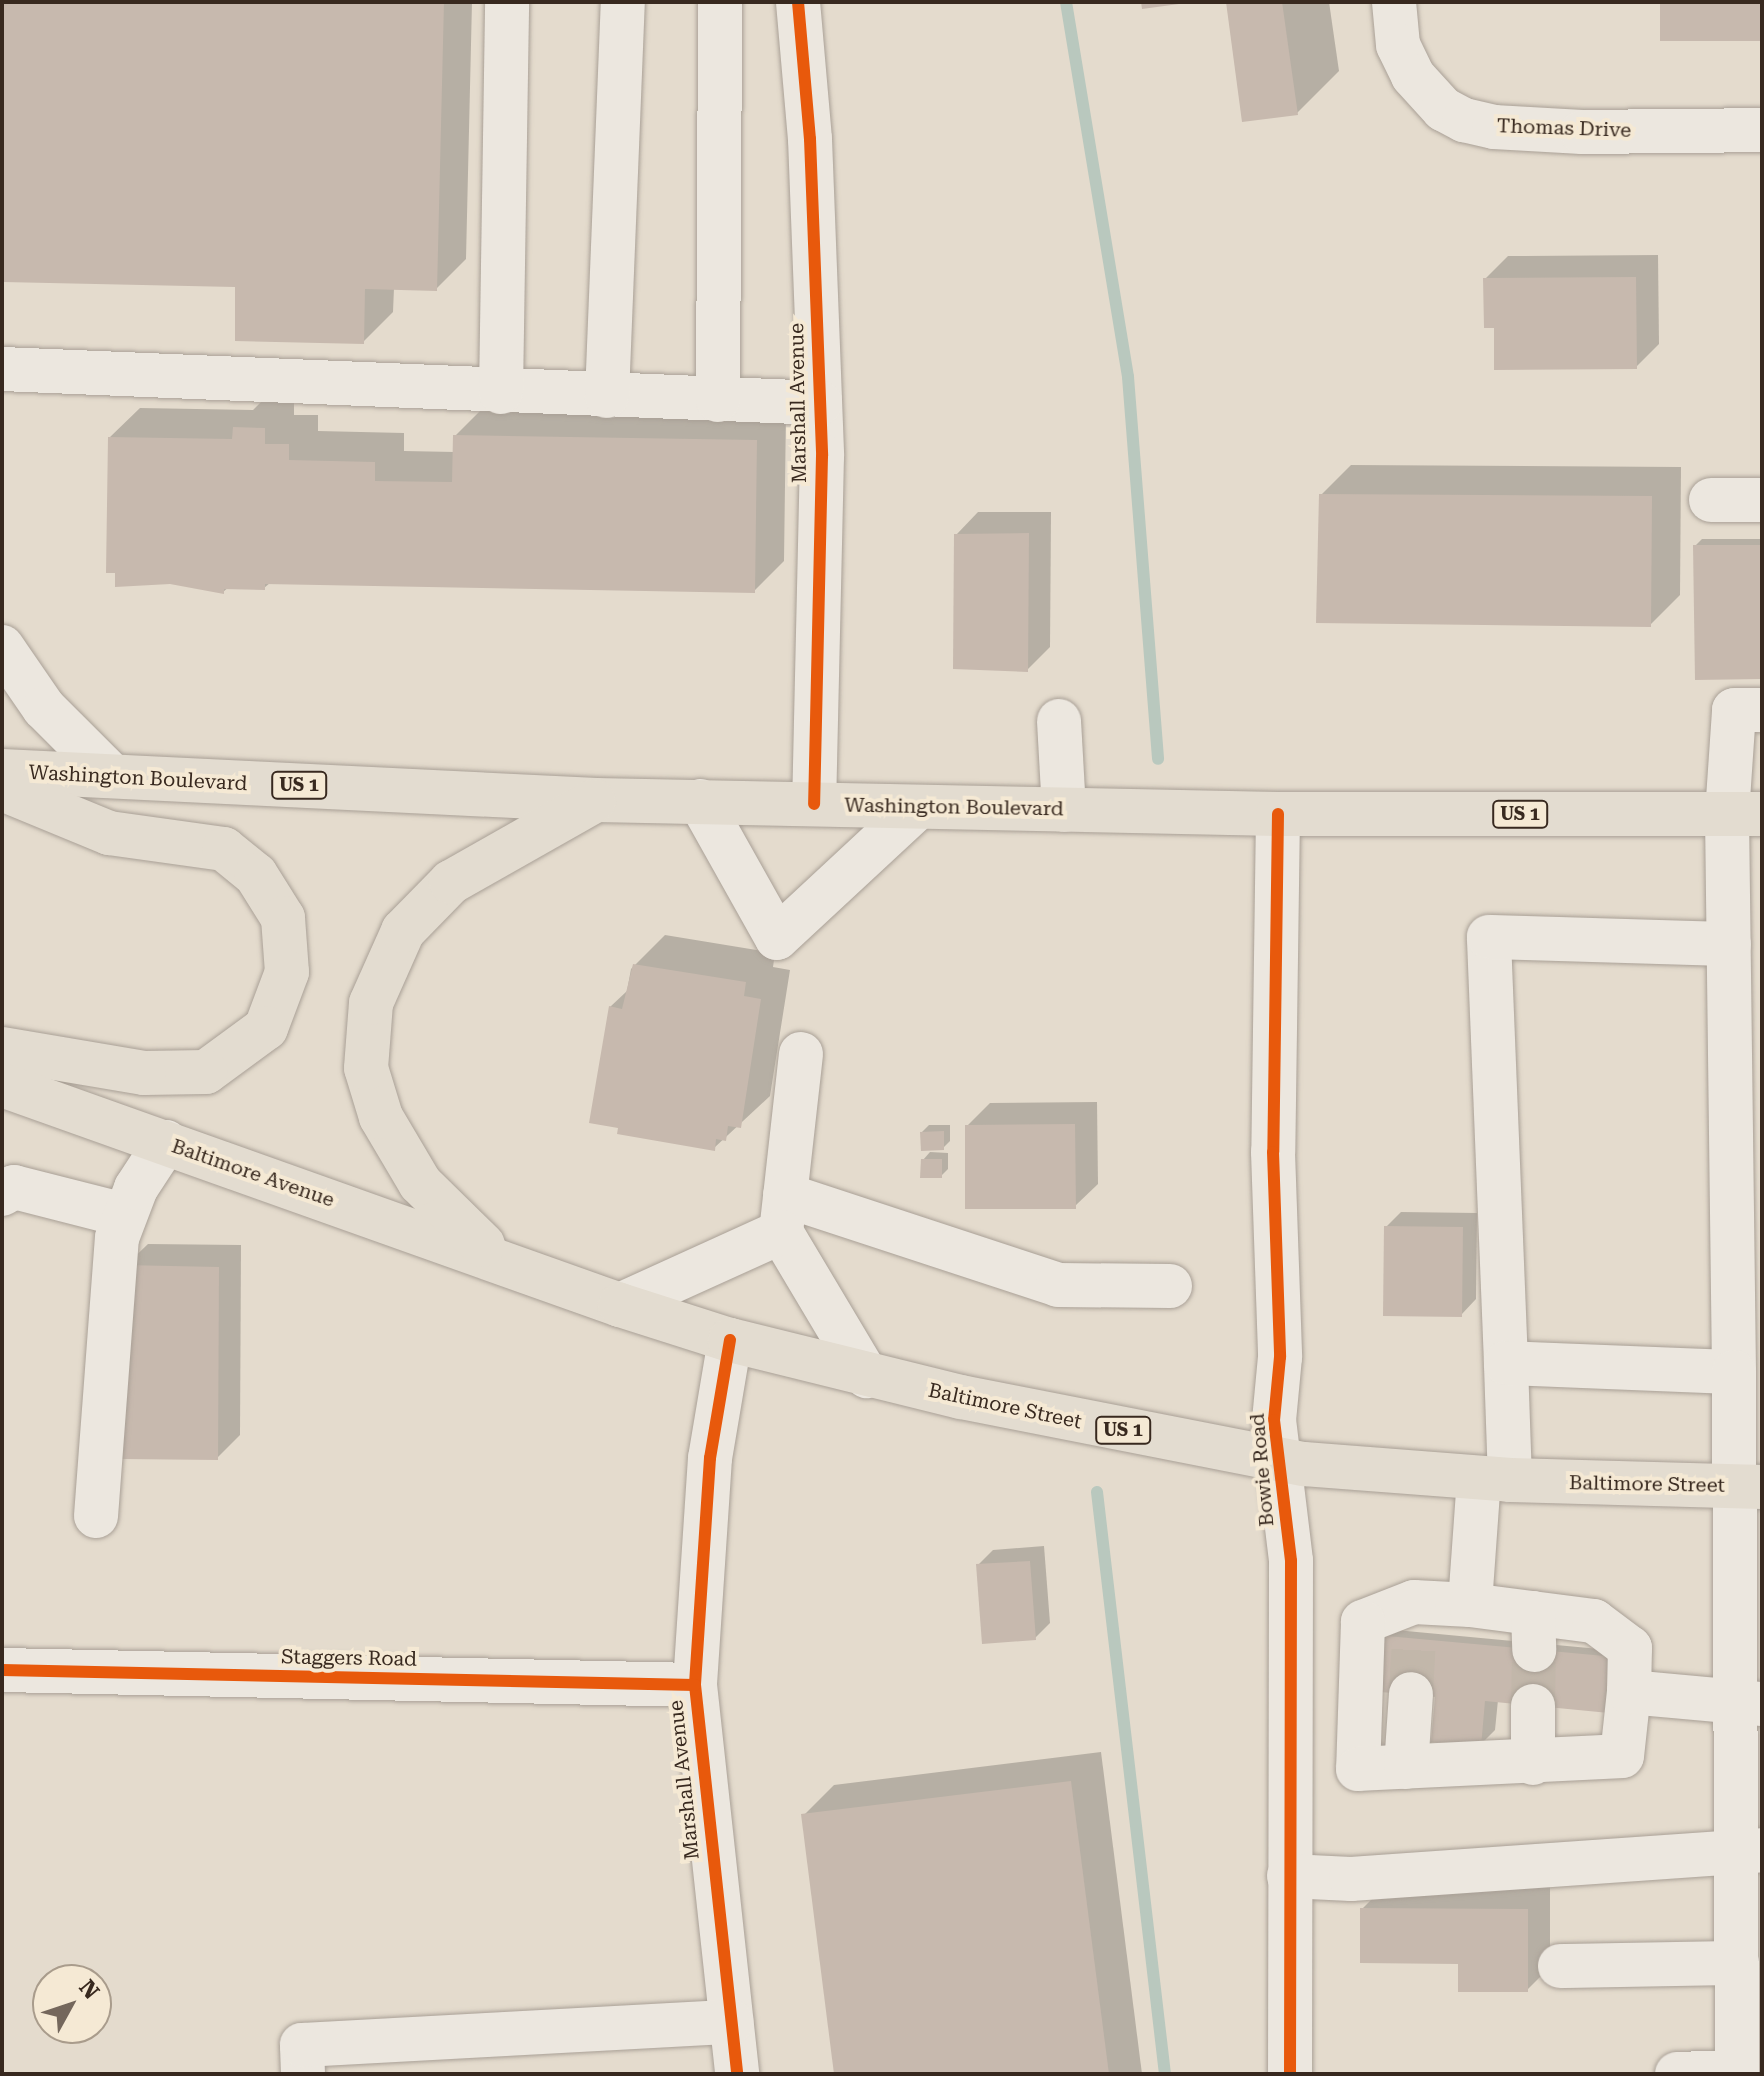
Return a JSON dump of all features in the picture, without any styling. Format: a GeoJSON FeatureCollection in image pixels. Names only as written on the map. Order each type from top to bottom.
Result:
{"type":"FeatureCollection","features":[{"type":"Feature","properties":{"kind":"main road","name":"Washington Boulevard"},"geometry":{"type":"LineString","coordinates":[[2,771],[596,800],[1278,814],[1745,814]]}},
{"type":"Feature","properties":{"kind":"main road"},"geometry":{"type":"LineString","coordinates":[[2,789],[109,833],[224,849],[256,875],[283,918],[287,972],[266,1028],[206,1072],[144,1073],[2,1049]]}},
{"type":"Feature","properties":{"kind":"main road"},"geometry":{"type":"LineString","coordinates":[[503,1263],[441,1208],[395,1144],[372,1096],[366,1068],[371,1003],[403,931],[451,882],[596,800]]}},
{"type":"Feature","properties":{"kind":"main road","name":"Baltimore Avenue"},"geometry":{"type":"LineString","coordinates":[[2,1085],[503,1263]]}},
{"type":"Feature","properties":{"kind":"main road","name":"Baltimore Street"},"geometry":{"type":"LineString","coordinates":[[503,1263],[730,1340],[867,1376],[1278,1460],[1494,1479],[1750,1487]]}},
{"type":"Feature","properties":{"kind":"street"},"geometry":{"type":"LineString","coordinates":[[501,392],[507,2]]}},
{"type":"Feature","properties":{"kind":"street"},"geometry":{"type":"LineString","coordinates":[[607,396],[623,2]]}},
{"type":"Feature","properties":{"kind":"street"},"geometry":{"type":"LineString","coordinates":[[718,400],[720,2]]}},
{"type":"Feature","properties":{"kind":"street","name":"Marshall Avenue"},"geometry":{"type":"LineString","coordinates":[[798,2],[810,139],[820,403],[814,804]]}},
{"type":"Feature","properties":{"kind":"street","name":"Thomas Drive"},"geometry":{"type":"LineString","coordinates":[[1394,2],[1398,45],[1413,76],[1443,109],[1464,120],[1494,127],[1582,132],[1762,130]]}},
{"type":"Feature","properties":{"kind":"street"},"geometry":{"type":"LineString","coordinates":[[2,369],[820,403]]}},
{"type":"Feature","properties":{"kind":"street"},"geometry":{"type":"LineString","coordinates":[[1711,500],[1762,500]]}},
{"type":"Feature","properties":{"kind":"street"},"geometry":{"type":"LineString","coordinates":[[2,647],[44,708],[112,776]]}},
{"type":"Feature","properties":{"kind":"street"},"geometry":{"type":"LineString","coordinates":[[1677,2074],[1737,2072],[1737,1963],[1750,1851],[1750,1487],[1734,1372],[1746,1134],[1729,944],[1745,814],[1734,710],[1762,710]]}},
{"type":"Feature","properties":{"kind":"street"},"geometry":{"type":"LineString","coordinates":[[1059,721],[1064,810]]}},
{"type":"Feature","properties":{"kind":"street"},"geometry":{"type":"LineString","coordinates":[[700,801],[777,938],[918,807]]}},
{"type":"Feature","properties":{"kind":"street","name":"Bowie Road"},"geometry":{"type":"LineString","coordinates":[[1278,814],[1273,1152],[1278,1460],[1291,1561],[1290,2074]]}},
{"type":"Feature","properties":{"kind":"street"},"geometry":{"type":"LineString","coordinates":[[1470,1605],[1494,1479],[1506,1363],[1489,937],[1729,944]]}},
{"type":"Feature","properties":{"kind":"street"},"geometry":{"type":"LineString","coordinates":[[801,1054],[783,1213],[867,1376]]}},
{"type":"Feature","properties":{"kind":"street"},"geometry":{"type":"LineString","coordinates":[[96,1516],[111,1280],[124,1215],[166,1142]]}},
{"type":"Feature","properties":{"kind":"street"},"geometry":{"type":"LineString","coordinates":[[2,1194],[14,1187],[124,1215]]}},
{"type":"Feature","properties":{"kind":"street"},"geometry":{"type":"LineString","coordinates":[[620,1305],[783,1213],[1058,1285],[1170,1286]]}},
{"type":"Feature","properties":{"kind":"street","name":"Marshall Avenue"},"geometry":{"type":"LineString","coordinates":[[730,1340],[708,1470],[695,1685],[737,2074]]}},
{"type":"Feature","properties":{"kind":"street"},"geometry":{"type":"LineString","coordinates":[[1506,1363],[1734,1372]]}},
{"type":"Feature","properties":{"kind":"street"},"geometry":{"type":"LineString","coordinates":[[1289,1772],[1533,1763],[1622,1756],[1630,1648],[1594,1621],[1534,1632],[1470,1605],[1414,1620],[1363,1622],[1358,1769]]}},
{"type":"Feature","properties":{"kind":"street","name":"Staggers Road"},"geometry":{"type":"LineString","coordinates":[[2,1670],[695,1685]]}},
{"type":"Feature","properties":{"kind":"street"},"geometry":{"type":"LineString","coordinates":[[1629,1692],[1749,1703]]}},
{"type":"Feature","properties":{"kind":"street"},"geometry":{"type":"LineString","coordinates":[[1406,1767],[1411,1694]]}},
{"type":"Feature","properties":{"kind":"street"},"geometry":{"type":"LineString","coordinates":[[1533,1706],[1533,1763]]}},
{"type":"Feature","properties":{"kind":"street"},"geometry":{"type":"LineString","coordinates":[[1289,1876],[1351,1879],[1750,1851]]}},
{"type":"Feature","properties":{"kind":"street"},"geometry":{"type":"LineString","coordinates":[[1560,1966],[1737,1963]]}},
{"type":"Feature","properties":{"kind":"street"},"geometry":{"type":"LineString","coordinates":[[303,2074],[302,2045],[731,2022]]}},
{"type":"Feature","properties":{"kind":"building"},"geometry":{"type":"Polygon","coordinates":[[[2,2],[444,2],[437,291],[365,289],[364,344],[235,341],[235,287],[3,282],[2,2]]]}},
{"type":"Feature","properties":{"kind":"building"},"geometry":{"type":"Polygon","coordinates":[[[1141,2],[1179,2],[1179,4],[1142,9],[1141,2]]]}},
{"type":"Feature","properties":{"kind":"building"},"geometry":{"type":"Polygon","coordinates":[[[1226,2],[1282,2],[1298,115],[1242,122],[1226,2]]]}},
{"type":"Feature","properties":{"kind":"building"},"geometry":{"type":"Polygon","coordinates":[[[1660,2],[1762,2],[1762,41],[1660,41],[1660,2]]]}},
{"type":"Feature","properties":{"kind":"building"},"geometry":{"type":"Polygon","coordinates":[[[1636,277],[1637,369],[1494,370],[1494,328],[1484,328],[1483,278],[1636,277]]]}},
{"type":"Feature","properties":{"kind":"building"},"geometry":{"type":"Polygon","coordinates":[[[233,427],[265,428],[265,444],[289,444],[289,460],[375,462],[375,481],[452,482],[453,435],[757,440],[755,593],[265,584],[265,590],[224,589],[224,594],[170,584],[115,587],[115,573],[106,573],[108,437],[232,439],[233,427]]]}},
{"type":"Feature","properties":{"kind":"building"},"geometry":{"type":"Polygon","coordinates":[[[1319,494],[1652,496],[1651,627],[1316,623],[1319,494]]]}},
{"type":"Feature","properties":{"kind":"building"},"geometry":{"type":"Polygon","coordinates":[[[1029,533],[1028,672],[953,669],[954,534],[1029,533]]]}},
{"type":"Feature","properties":{"kind":"building"},"geometry":{"type":"Polygon","coordinates":[[[1693,545],[1762,545],[1762,679],[1695,680],[1693,545]]]}},
{"type":"Feature","properties":{"kind":"building"},"geometry":{"type":"Polygon","coordinates":[[[633,964],[746,982],[744,996],[761,999],[741,1128],[728,1126],[726,1141],[716,1139],[715,1151],[617,1134],[618,1128],[589,1123],[609,1006],[622,1009],[633,964]]]}},
{"type":"Feature","properties":{"kind":"building"},"geometry":{"type":"Polygon","coordinates":[[[1075,1124],[1076,1209],[965,1209],[965,1125],[1075,1124]]]}},
{"type":"Feature","properties":{"kind":"building"},"geometry":{"type":"Polygon","coordinates":[[[944,1131],[944,1150],[921,1151],[920,1132],[944,1131]]]}},
{"type":"Feature","properties":{"kind":"building"},"geometry":{"type":"Polygon","coordinates":[[[921,1159],[942,1159],[942,1178],[920,1178],[921,1159]]]}},
{"type":"Feature","properties":{"kind":"building"},"geometry":{"type":"Polygon","coordinates":[[[1384,1226],[1463,1227],[1462,1317],[1383,1316],[1384,1226]]]}},
{"type":"Feature","properties":{"kind":"building"},"geometry":{"type":"Polygon","coordinates":[[[123,1265],[219,1267],[218,1460],[122,1459],[123,1265]]]}},
{"type":"Feature","properties":{"kind":"building"},"geometry":{"type":"Polygon","coordinates":[[[1030,1561],[1036,1640],[982,1644],[976,1564],[1030,1561]]]}},
{"type":"Feature","properties":{"kind":"building"},"geometry":{"type":"Polygon","coordinates":[[[1376,1635],[1615,1657],[1609,1713],[1485,1701],[1481,1747],[1431,1742],[1435,1697],[1370,1691],[1376,1635]]]}},
{"type":"Feature","properties":{"kind":"building"},"geometry":{"type":"Polygon","coordinates":[[[1071,1781],[1109,2074],[834,2074],[801,1814],[1071,1781]]]}},
{"type":"Feature","properties":{"kind":"building"},"geometry":{"type":"Polygon","coordinates":[[[1360,1908],[1528,1909],[1528,1992],[1458,1992],[1458,1964],[1360,1963],[1360,1908]]]}},
{"type":"Feature","properties":{"kind":"waterway"},"geometry":{"type":"LineString","coordinates":[[1066,2],[1128,377],[1158,759]]}},
{"type":"Feature","properties":{"kind":"waterway"},"geometry":{"type":"LineString","coordinates":[[1097,1492],[1165,2074]]}},
{"type":"Feature","properties":{"kind":"tunnel"},"geometry":{"type":"LineString","coordinates":[[1411,1694],[1414,1638]]}},
{"type":"Feature","properties":{"kind":"tunnel"},"geometry":{"type":"LineString","coordinates":[[1533,1706],[1534,1650]]}},
{"type":"Feature","properties":{"kind":"cycle path"},"geometry":{"type":"LineString","coordinates":[[798,2],[810,139],[822,456],[814,804]]}},
{"type":"Feature","properties":{"kind":"cycle path"},"geometry":{"type":"LineString","coordinates":[[1278,814],[1273,1152],[1280,1357],[1274,1420],[1291,1561],[1290,2074]]}},
{"type":"Feature","properties":{"kind":"cycle path"},"geometry":{"type":"LineString","coordinates":[[730,1340],[710,1458],[695,1685],[737,2074]]}},
{"type":"Feature","properties":{"kind":"cycle path"},"geometry":{"type":"LineString","coordinates":[[2,1670],[695,1685]]}}]}
